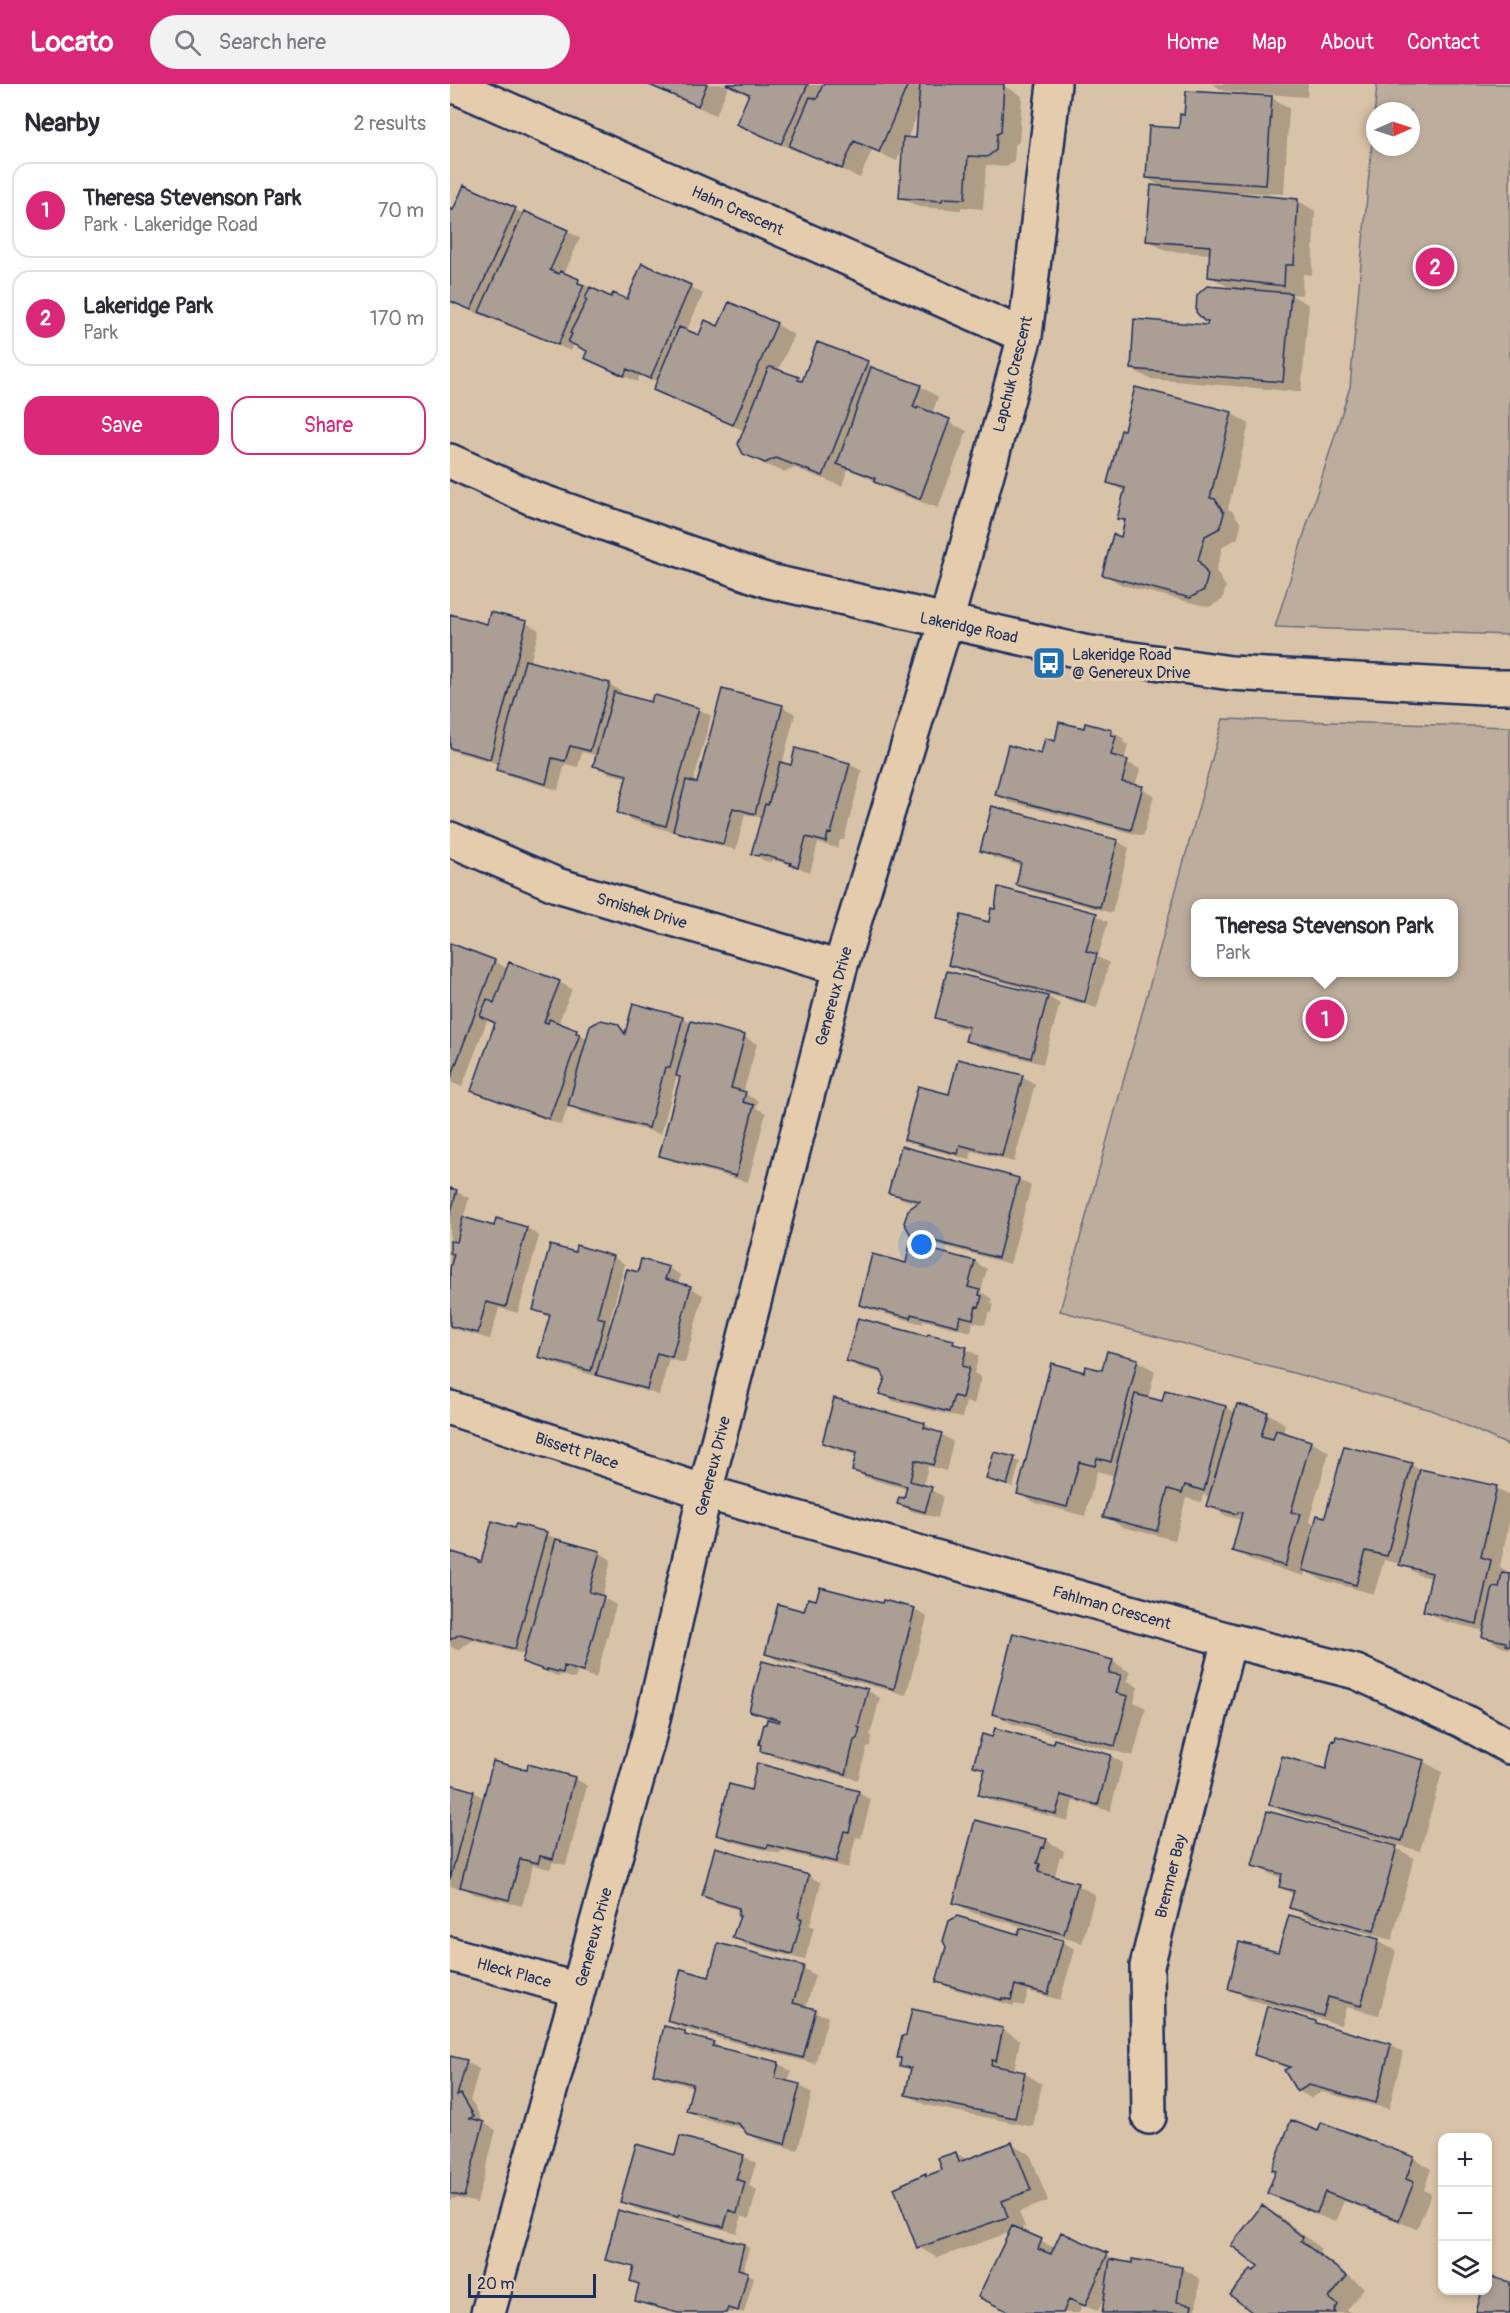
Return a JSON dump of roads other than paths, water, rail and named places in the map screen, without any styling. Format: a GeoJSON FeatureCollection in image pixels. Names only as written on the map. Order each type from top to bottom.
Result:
{"type":"FeatureCollection","features":[{"type":"Feature","properties":{"kind":"street","name":"Hahn Crescent"},"geometry":{"type":"LineString","coordinates":[[450,84],[1025,336]]}},
{"type":"Feature","properties":{"kind":"street","name":"Lapchuk Crescent"},"geometry":{"type":"LineString","coordinates":[[946,622],[1025,336],[1054,84]]}},
{"type":"Feature","properties":{"kind":"street","name":"Lakeridge Road"},"geometry":{"type":"LineString","coordinates":[[450,461],[532,498],[770,581],[1084,652],[1231,673],[1510,687]]}},
{"type":"Feature","properties":{"kind":"street","name":"Genereux Drive"},"geometry":{"type":"LineString","coordinates":[[488,2313],[650,1732],[705,1492],[840,968],[946,622]]}},
{"type":"Feature","properties":{"kind":"street","name":"Smishek Drive"},"geometry":{"type":"LineString","coordinates":[[450,839],[557,885],[840,968]]}},
{"type":"Feature","properties":{"kind":"street","name":"Bissett Place"},"geometry":{"type":"LineString","coordinates":[[450,1408],[705,1492]]}},
{"type":"Feature","properties":{"kind":"street","name":"Fahlman Crescent"},"geometry":{"type":"LineString","coordinates":[[705,1492],[1229,1640],[1356,1672],[1463,1721],[1510,1747]]}},
{"type":"Feature","properties":{"kind":"street","name":"Bremner Bay"},"geometry":{"type":"LineString","coordinates":[[1149,2116],[1147,1966],[1229,1640]]}},
{"type":"Feature","properties":{"kind":"street","name":"Hleck Place"},"geometry":{"type":"LineString","coordinates":[[450,1954],[578,1990]]}},
{"type":"Feature","properties":{"kind":"place","name":"Lakeridge Park"},"geometry":{"type":"Point","coordinates":[1435,267]}},
{"type":"Feature","properties":{"kind":"place","name":"Lakeridge Road @ Genereux Drive"},"geometry":{"type":"Point","coordinates":[1049,663]}},
{"type":"Feature","properties":{"kind":"place","name":"Theresa Stevenson Park"},"geometry":{"type":"Point","coordinates":[1325,1019]}}]}
